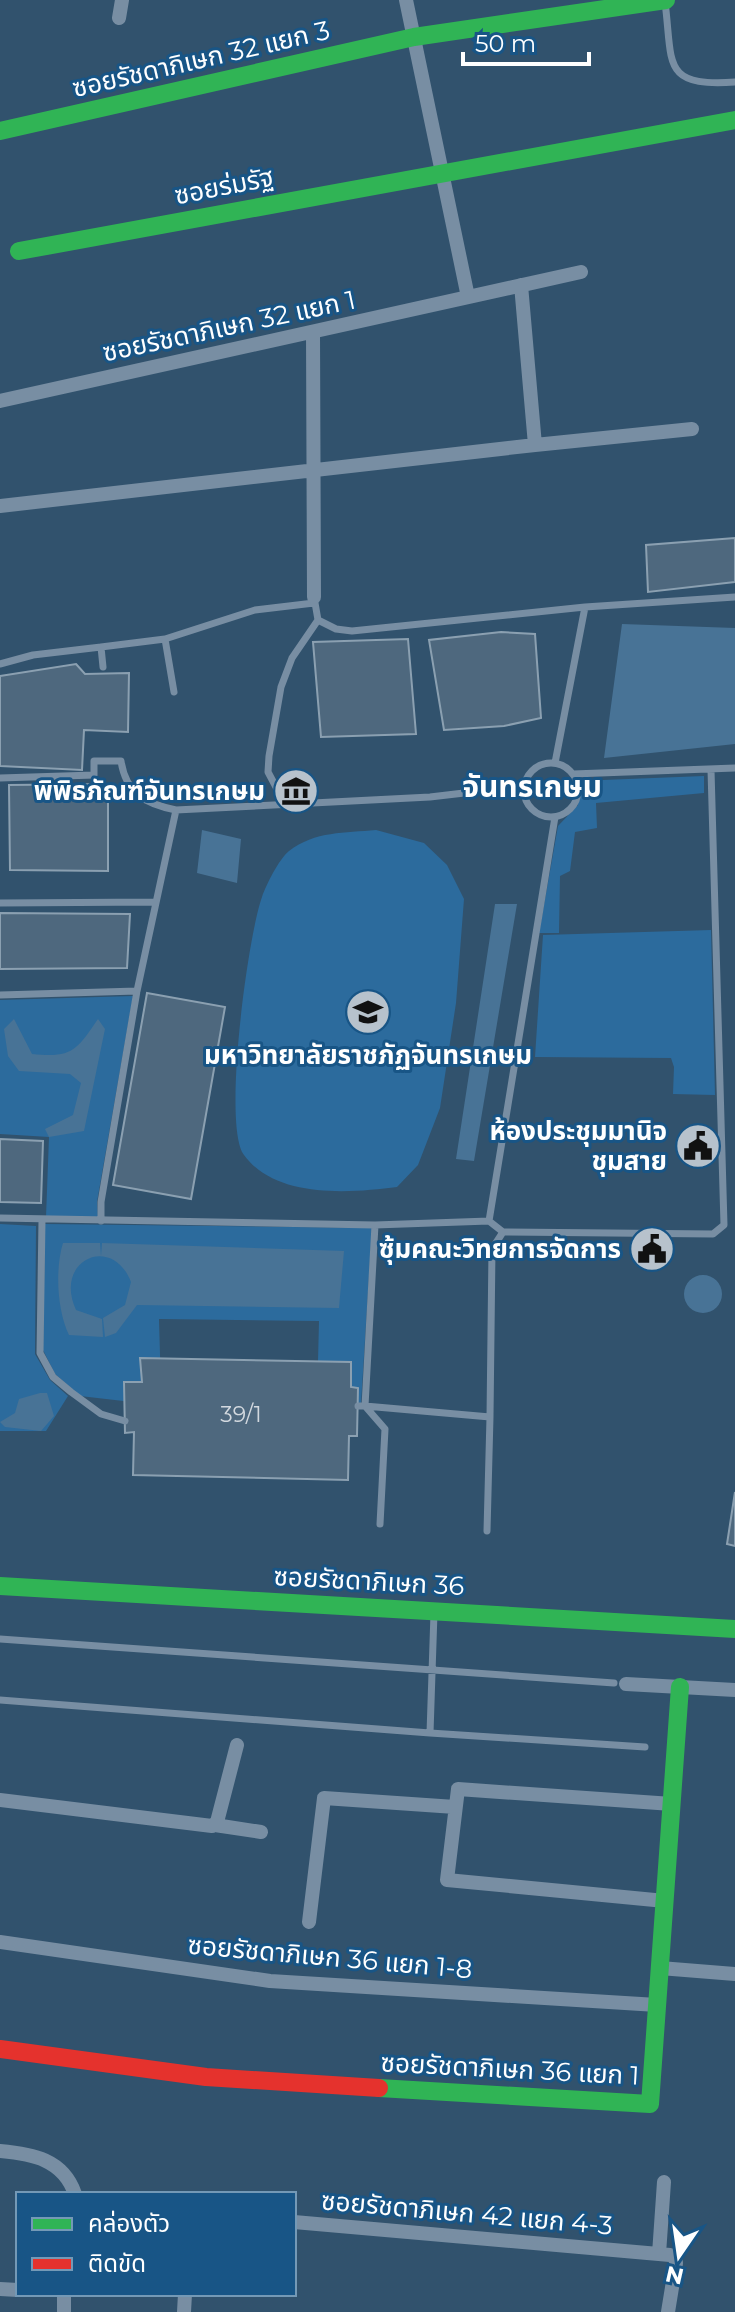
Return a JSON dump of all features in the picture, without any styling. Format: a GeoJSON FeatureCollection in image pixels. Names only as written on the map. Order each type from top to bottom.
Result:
{"type":"FeatureCollection","features":[{"type":"Feature","properties":{"kind":"street"},"geometry":{"type":"LineString","coordinates":[[119,18],[122,0]]}},
{"type":"Feature","properties":{"kind":"street"},"geometry":{"type":"LineString","coordinates":[[406,0],[439,172],[468,297]]}},
{"type":"Feature","properties":{"kind":"street","name":"ซอยรัชดาภิเษก 32 แยก 3"},"geometry":{"type":"LineString","coordinates":[[0,131],[414,37],[665,0]]}},
{"type":"Feature","properties":{"kind":"street","name":"ซอยร่มรัฐ"},"geometry":{"type":"LineString","coordinates":[[19,251],[735,120]]}},
{"type":"Feature","properties":{"kind":"street","name":"ซอยรัชดาภิเษก 32 แยก 1"},"geometry":{"type":"LineString","coordinates":[[0,401],[581,272]]}},
{"type":"Feature","properties":{"kind":"street"},"geometry":{"type":"LineString","coordinates":[[521,285],[535,445]]}},
{"type":"Feature","properties":{"kind":"street"},"geometry":{"type":"LineString","coordinates":[[313,332],[314,600]]}},
{"type":"Feature","properties":{"kind":"street"},"geometry":{"type":"LineString","coordinates":[[0,506],[692,429]]}},
{"type":"Feature","properties":{"kind":"street","name":"ซอยรัชดาภิเษก 36"},"geometry":{"type":"LineString","coordinates":[[0,1586],[735,1629]]}},
{"type":"Feature","properties":{"kind":"street"},"geometry":{"type":"LineString","coordinates":[[620,1684],[735,1690]]}},
{"type":"Feature","properties":{"kind":"street","name":"ซอยรัชดาภิเษก 36 แยก 1"},"geometry":{"type":"LineString","coordinates":[[0,2049],[206,2077],[650,2104],[680,1687]]}},
{"type":"Feature","properties":{"kind":"street"},"geometry":{"type":"LineString","coordinates":[[215,1825],[237,1745]]}},
{"type":"Feature","properties":{"kind":"street"},"geometry":{"type":"LineString","coordinates":[[665,1901],[449,1882],[458,1789],[672,1804]]}},
{"type":"Feature","properties":{"kind":"street"},"geometry":{"type":"LineString","coordinates":[[309,1922],[324,1798],[455,1807]]}},
{"type":"Feature","properties":{"kind":"street"},"geometry":{"type":"LineString","coordinates":[[0,1800],[261,1832]]}},
{"type":"Feature","properties":{"kind":"street","name":"ซอยรัชดาภิเษก 36 แยก 1-8"},"geometry":{"type":"LineString","coordinates":[[0,1942],[270,1981],[657,2005]]}},
{"type":"Feature","properties":{"kind":"street"},"geometry":{"type":"LineString","coordinates":[[660,1968],[735,1974]]}},
{"type":"Feature","properties":{"kind":"street"},"geometry":{"type":"LineString","coordinates":[[0,2151],[35,2154],[58,2167],[74,2192]]}},
{"type":"Feature","properties":{"kind":"street"},"geometry":{"type":"LineString","coordinates":[[664,2182],[659,2254],[675,2257],[668,2312]]}},
{"type":"Feature","properties":{"kind":"street","name":"ซอยรัชดาภิเษก 42 แยก 4-3"},"geometry":{"type":"LineString","coordinates":[[296,2222],[659,2254]]}},
{"type":"Feature","properties":{"kind":"lane"},"geometry":{"type":"LineString","coordinates":[[665,0],[674,67],[686,80],[699,85],[735,82]]}},
{"type":"Feature","properties":{"kind":"lane"},"geometry":{"type":"LineString","coordinates":[[318,620],[336,629],[352,631],[585,607],[735,597]]}},
{"type":"Feature","properties":{"kind":"lane"},"geometry":{"type":"LineString","coordinates":[[0,664],[33,655],[165,639],[255,610],[314,600],[318,620],[301,643],[287,672],[269,756],[268,772],[285,804]]}},
{"type":"Feature","properties":{"kind":"lane"},"geometry":{"type":"LineString","coordinates":[[555,763],[585,607]]}},
{"type":"Feature","properties":{"kind":"lane"},"geometry":{"type":"LineString","coordinates":[[165,639],[174,692]]}},
{"type":"Feature","properties":{"kind":"lane"},"geometry":{"type":"LineString","coordinates":[[101,647],[103,667]]}},
{"type":"Feature","properties":{"kind":"lane"},"geometry":{"type":"LineString","coordinates":[[0,778],[94,775],[94,761],[121,761],[123,775],[148,804],[176,810],[430,797],[524,786],[538,766],[555,763],[573,774],[735,768]]}},
{"type":"Feature","properties":{"kind":"lane"},"geometry":{"type":"LineString","coordinates":[[0,1218],[375,1225],[489,1221],[503,1232],[713,1234],[724,1225],[711,770]]}},
{"type":"Feature","properties":{"kind":"lane"},"geometry":{"type":"LineString","coordinates":[[524,786],[532,809],[555,817],[564,814],[577,801],[579,792],[573,774]]}},
{"type":"Feature","properties":{"kind":"lane"},"geometry":{"type":"LineString","coordinates":[[101,1221],[101,1202],[137,991],[176,810]]}},
{"type":"Feature","properties":{"kind":"lane"},"geometry":{"type":"LineString","coordinates":[[489,1221],[555,817]]}},
{"type":"Feature","properties":{"kind":"lane"},"geometry":{"type":"LineString","coordinates":[[0,903],[156,902]]}},
{"type":"Feature","properties":{"kind":"lane"},"geometry":{"type":"LineString","coordinates":[[0,995],[137,991]]}},
{"type":"Feature","properties":{"kind":"lane"},"geometry":{"type":"LineString","coordinates":[[42,1220],[40,1353],[53,1377],[71,1392],[101,1414],[125,1421]]}},
{"type":"Feature","properties":{"kind":"lane"},"geometry":{"type":"LineString","coordinates":[[361,1406],[375,1225]]}},
{"type":"Feature","properties":{"kind":"lane"},"geometry":{"type":"LineString","coordinates":[[487,1531],[492,1249],[503,1232]]}},
{"type":"Feature","properties":{"kind":"lane"},"geometry":{"type":"LineString","coordinates":[[361,1406],[490,1417]]}},
{"type":"Feature","properties":{"kind":"lane"},"geometry":{"type":"LineString","coordinates":[[361,1406],[385,1429],[380,1524]]}},
{"type":"Feature","properties":{"kind":"lane"},"geometry":{"type":"LineString","coordinates":[[430,1733],[434,1611]]}},
{"type":"Feature","properties":{"kind":"lane"},"geometry":{"type":"LineString","coordinates":[[0,1639],[620,1684]]}},
{"type":"Feature","properties":{"kind":"lane"},"geometry":{"type":"LineString","coordinates":[[0,1700],[645,1747]]}},
{"type":"Feature","properties":{"kind":"shaded area"},"geometry":{"type":"Polygon","coordinates":[[[622,624],[735,628],[735,744],[604,758],[622,624]]]}},
{"type":"Feature","properties":{"kind":"shaded area"},"geometry":{"type":"Polygon","coordinates":[[[704,776],[704,793],[596,803],[597,828],[575,832],[570,871],[560,876],[559,933],[539,933],[558,826],[578,805],[578,781],[704,776]]]}},
{"type":"Feature","properties":{"kind":"shaded area"},"geometry":{"type":"Polygon","coordinates":[[[202,830],[241,839],[237,883],[197,873],[202,830]]]}},
{"type":"Feature","properties":{"kind":"shaded area"},"geometry":{"type":"Polygon","coordinates":[[[376,830],[424,843],[447,865],[464,899],[456,1003],[440,1108],[418,1165],[397,1187],[336,1191],[294,1186],[258,1169],[244,1155],[238,1137],[236,1071],[244,988],[256,918],[270,879],[289,851],[320,836],[376,830]]]}},
{"type":"Feature","properties":{"kind":"shaded area"},"geometry":{"type":"Polygon","coordinates":[[[495,904],[517,904],[474,1161],[456,1159],[495,904]]]}},
{"type":"Feature","properties":{"kind":"shaded area"},"geometry":{"type":"Polygon","coordinates":[[[711,930],[715,1095],[673,1094],[674,1067],[671,1058],[535,1057],[543,935],[711,930]]]}},
{"type":"Feature","properties":{"kind":"shaded area"},"geometry":{"type":"Polygon","coordinates":[[[133,996],[97,1202],[98,1218],[46,1217],[49,1137],[0,1134],[0,1000],[133,996]]]}},
{"type":"Feature","properties":{"kind":"shaded area"},"geometry":{"type":"Polygon","coordinates":[[[14,1019],[32,1054],[56,1055],[72,1050],[98,1019],[105,1029],[84,1131],[49,1137],[45,1129],[73,1115],[81,1083],[70,1074],[19,1071],[8,1056],[4,1029],[14,1019]]]}},
{"type":"Feature","properties":{"kind":"shaded area"},"geometry":{"type":"Polygon","coordinates":[[[0,1224],[36,1226],[35,1354],[50,1380],[68,1396],[46,1431],[0,1431],[0,1224]]]}},
{"type":"Feature","properties":{"kind":"shaded area"},"geometry":{"type":"Polygon","coordinates":[[[45,1224],[372,1228],[361,1403],[317,1401],[319,1321],[159,1319],[161,1390],[132,1402],[80,1396],[55,1374],[43,1350],[45,1224]]]}},
{"type":"Feature","properties":{"kind":"shaded area"},"geometry":{"type":"Polygon","coordinates":[[[63,1243],[100,1243],[101,1256],[102,1243],[344,1251],[339,1308],[137,1305],[116,1333],[105,1337],[103,1318],[125,1305],[131,1282],[122,1267],[111,1259],[99,1256],[78,1266],[72,1278],[71,1292],[76,1310],[102,1319],[103,1337],[69,1335],[58,1289],[63,1243]]]}},
{"type":"Feature","properties":{"kind":"shaded area"},"geometry":{"type":"Polygon","coordinates":[[[703,1275],[717,1280],[722,1294],[717,1308],[703,1313],[689,1308],[684,1294],[689,1280],[703,1275]]]}},
{"type":"Feature","properties":{"kind":"shaded area"},"geometry":{"type":"Polygon","coordinates":[[[47,1393],[54,1416],[41,1431],[5,1427],[0,1422],[15,1413],[19,1399],[47,1393]]]}},
{"type":"Feature","properties":{"kind":"building"},"geometry":{"type":"Polygon","coordinates":[[[735,538],[735,582],[648,592],[646,545],[735,538]]]}},
{"type":"Feature","properties":{"kind":"building"},"geometry":{"type":"Polygon","coordinates":[[[501,632],[535,634],[541,718],[504,726],[444,730],[429,640],[501,632]]]}},
{"type":"Feature","properties":{"kind":"building"},"geometry":{"type":"Polygon","coordinates":[[[408,639],[416,734],[321,737],[313,642],[408,639]]]}},
{"type":"Feature","properties":{"kind":"building"},"geometry":{"type":"Polygon","coordinates":[[[76,664],[85,674],[129,673],[128,732],[84,730],[82,770],[0,766],[0,676],[76,664]]]}},
{"type":"Feature","properties":{"kind":"building"},"geometry":{"type":"Polygon","coordinates":[[[108,784],[108,871],[10,870],[9,785],[108,784]]]}},
{"type":"Feature","properties":{"kind":"building"},"geometry":{"type":"Polygon","coordinates":[[[0,913],[130,914],[127,968],[0,969],[0,913]]]}},
{"type":"Feature","properties":{"kind":"building"},"geometry":{"type":"Polygon","coordinates":[[[147,993],[225,1007],[191,1199],[113,1185],[147,993]]]}},
{"type":"Feature","properties":{"kind":"building"},"geometry":{"type":"Polygon","coordinates":[[[0,1139],[43,1141],[41,1203],[0,1202],[0,1139]]]}},
{"type":"Feature","properties":{"kind":"building"},"geometry":{"type":"Polygon","coordinates":[[[140,1358],[351,1362],[351,1387],[358,1388],[357,1436],[349,1436],[348,1480],[133,1475],[134,1432],[125,1433],[124,1382],[142,1382],[140,1358]]]}},
{"type":"Feature","properties":{"kind":"building"},"geometry":{"type":"Polygon","coordinates":[[[735,1492],[735,1546],[727,1544],[735,1492]]]}},
{"type":"Feature","properties":{"kind":"traffic: fast"},"geometry":{"type":"LineString","coordinates":[[0,131],[414,37],[666,0]]}},
{"type":"Feature","properties":{"kind":"traffic: fast"},"geometry":{"type":"LineString","coordinates":[[19,251],[735,120]]}},
{"type":"Feature","properties":{"kind":"traffic: fast"},"geometry":{"type":"LineString","coordinates":[[0,1586],[735,1629]]}},
{"type":"Feature","properties":{"kind":"traffic: fast"},"geometry":{"type":"LineString","coordinates":[[379,2088],[650,2104],[680,1687]]}},
{"type":"Feature","properties":{"kind":"traffic: jam"},"geometry":{"type":"LineString","coordinates":[[0,2049],[206,2077],[379,2088]]}},
{"type":"Feature","properties":{"kind":"place","name":"พิพิธภัณฑ์จันทรเกษม"},"geometry":{"type":"Point","coordinates":[296,791]}},
{"type":"Feature","properties":{"kind":"place","name":"มหาวิทยาลัยราชภัฏจันทรเกษม"},"geometry":{"type":"Point","coordinates":[368,1012]}},
{"type":"Feature","properties":{"kind":"place","name":"ห้องประชุมมานิจ ชุมสาย"},"geometry":{"type":"Point","coordinates":[698,1146]}},
{"type":"Feature","properties":{"kind":"place","name":"ซุ้มคณะวิทยการจัดการ"},"geometry":{"type":"Point","coordinates":[652,1249]}},
{"type":"Feature","properties":{"kind":"district","name":"จันทรเกษม"},"geometry":{"type":"Point","coordinates":[532,787]}}]}
